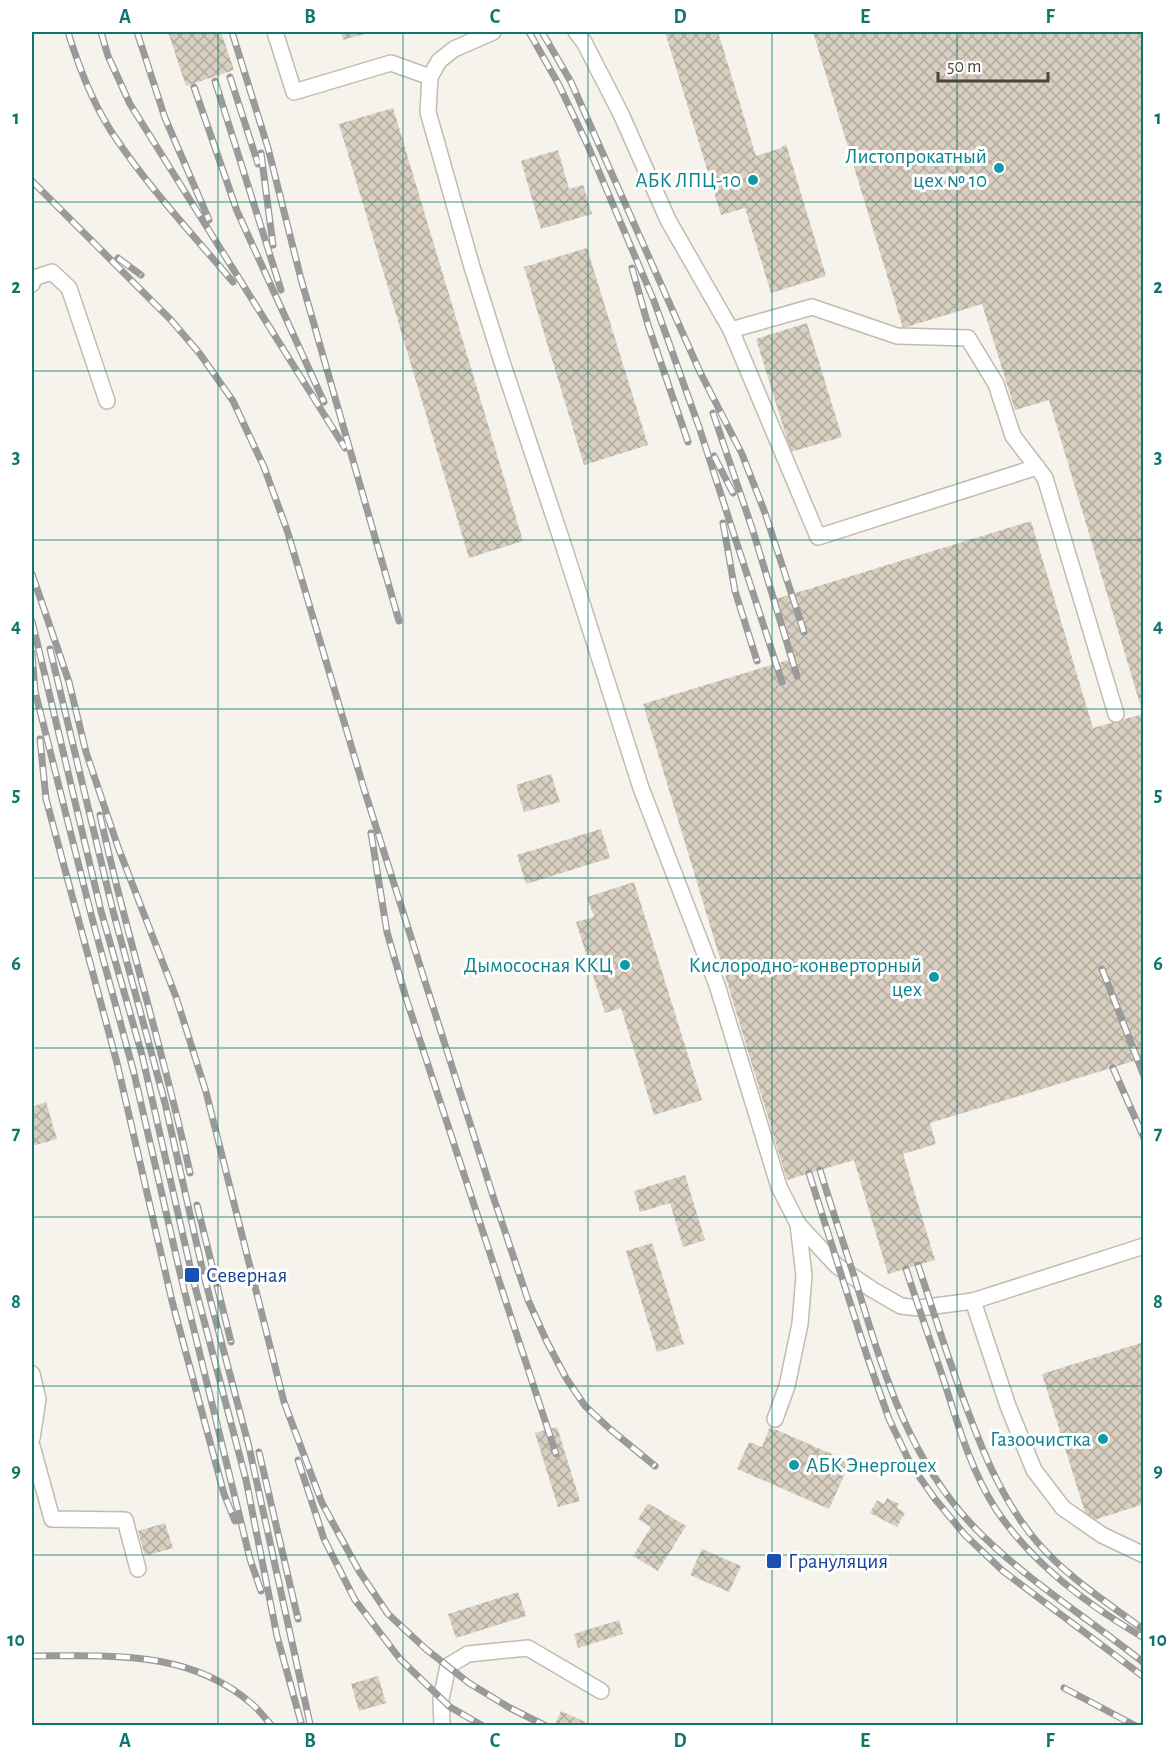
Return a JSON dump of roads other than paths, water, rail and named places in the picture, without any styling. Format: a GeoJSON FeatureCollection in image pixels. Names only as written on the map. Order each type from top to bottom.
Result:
{"type":"FeatureCollection","features":[{"type":"Feature","properties":{"kind":"lane"},"geometry":{"type":"LineString","coordinates":[[275,32],[294,92],[391,63],[430,77]]}},
{"type":"Feature","properties":{"kind":"lane"},"geometry":{"type":"LineString","coordinates":[[493,32],[454,49],[439,61],[430,77],[428,112],[472,267],[641,788],[717,985],[779,1187],[798,1224],[837,1266],[901,1306],[932,1307],[973,1301],[1143,1246]]}},
{"type":"Feature","properties":{"kind":"lane"},"geometry":{"type":"LineString","coordinates":[[576,32],[584,42],[621,114],[668,220],[731,330],[818,537],[1037,467]]}},
{"type":"Feature","properties":{"kind":"lane"},"geometry":{"type":"LineString","coordinates":[[32,284],[34,278],[52,272],[69,288],[106,401]]}},
{"type":"Feature","properties":{"kind":"lane"},"geometry":{"type":"LineString","coordinates":[[731,330],[812,307],[897,336],[968,338],[996,384],[1013,436],[1045,478],[1116,714]]}},
{"type":"Feature","properties":{"kind":"lane"},"geometry":{"type":"LineString","coordinates":[[775,1419],[788,1386],[800,1324],[804,1276],[798,1224]]}},
{"type":"Feature","properties":{"kind":"lane"},"geometry":{"type":"LineString","coordinates":[[973,1301],[1008,1406],[1034,1470],[1063,1508],[1102,1535],[1143,1555]]}},
{"type":"Feature","properties":{"kind":"lane"},"geometry":{"type":"LineString","coordinates":[[32,1374],[38,1399],[32,1438]]}},
{"type":"Feature","properties":{"kind":"lane"},"geometry":{"type":"LineString","coordinates":[[32,1446],[52,1519],[125,1520],[138,1569]]}},
{"type":"Feature","properties":{"kind":"lane"},"geometry":{"type":"LineString","coordinates":[[442,1725],[441,1699],[448,1666],[468,1654],[528,1648],[601,1691]]}},
{"type":"Feature","properties":{"kind":"railway"},"geometry":{"type":"LineString","coordinates":[[68,32],[88,88],[109,128],[158,195],[233,282]]}},
{"type":"Feature","properties":{"kind":"railway"},"geometry":{"type":"LineString","coordinates":[[101,32],[108,56],[130,104],[345,448]]}},
{"type":"Feature","properties":{"kind":"railway"},"geometry":{"type":"LineString","coordinates":[[137,32],[165,118],[209,220]]}},
{"type":"Feature","properties":{"kind":"railway"},"geometry":{"type":"LineString","coordinates":[[232,32],[268,148],[301,279],[399,621]]}},
{"type":"Feature","properties":{"kind":"railway"},"geometry":{"type":"LineString","coordinates":[[529,32],[559,85],[588,146],[654,301],[699,427],[782,682]]}},
{"type":"Feature","properties":{"kind":"railway"},"geometry":{"type":"LineString","coordinates":[[542,32],[571,82],[700,372],[742,454],[765,513],[804,632]]}},
{"type":"Feature","properties":{"kind":"railway"},"geometry":{"type":"LineString","coordinates":[[230,77],[258,164]]}},
{"type":"Feature","properties":{"kind":"railway"},"geometry":{"type":"LineString","coordinates":[[215,81],[281,290]]}},
{"type":"Feature","properties":{"kind":"railway"},"geometry":{"type":"LineString","coordinates":[[194,87],[237,211],[324,402]]}},
{"type":"Feature","properties":{"kind":"railway"},"geometry":{"type":"LineString","coordinates":[[261,153],[273,245]]}},
{"type":"Feature","properties":{"kind":"railway"},"geometry":{"type":"LineString","coordinates":[[32,181],[171,320],[200,354],[233,401],[264,467],[287,530],[364,789],[528,1300],[566,1378],[585,1406],[655,1466]]}},
{"type":"Feature","properties":{"kind":"railway"},"geometry":{"type":"LineString","coordinates":[[118,258],[141,275]]}},
{"type":"Feature","properties":{"kind":"railway"},"geometry":{"type":"LineString","coordinates":[[632,268],[648,325],[688,442]]}},
{"type":"Feature","properties":{"kind":"railway"},"geometry":{"type":"LineString","coordinates":[[713,413],[753,531],[797,676]]}},
{"type":"Feature","properties":{"kind":"railway"},"geometry":{"type":"LineString","coordinates":[[714,456],[733,493]]}},
{"type":"Feature","properties":{"kind":"railway"},"geometry":{"type":"LineString","coordinates":[[723,523],[735,591],[757,661]]}},
{"type":"Feature","properties":{"kind":"railway"},"geometry":{"type":"LineString","coordinates":[[32,574],[69,682],[86,752],[118,847],[176,997],[206,1092],[284,1402],[322,1503],[359,1571],[388,1614],[427,1650],[469,1683],[510,1708],[546,1726]]}},
{"type":"Feature","properties":{"kind":"railway"},"geometry":{"type":"LineString","coordinates":[[32,621],[101,911],[142,1055],[192,1275],[246,1480],[277,1636],[302,1726]]}},
{"type":"Feature","properties":{"kind":"railway"},"geometry":{"type":"LineString","coordinates":[[50,649],[113,911],[165,1103],[203,1272],[249,1447],[310,1724]]}},
{"type":"Feature","properties":{"kind":"railway"},"geometry":{"type":"LineString","coordinates":[[32,653],[35,691],[134,1073],[250,1559],[261,1591]]}},
{"type":"Feature","properties":{"kind":"railway"},"geometry":{"type":"LineString","coordinates":[[40,739],[46,799],[117,1063],[172,1301],[224,1494],[235,1521]]}},
{"type":"Feature","properties":{"kind":"railway"},"geometry":{"type":"LineString","coordinates":[[100,815],[190,1173]]}},
{"type":"Feature","properties":{"kind":"railway"},"geometry":{"type":"LineString","coordinates":[[371,833],[387,932],[406,998],[556,1454]]}},
{"type":"Feature","properties":{"kind":"railway"},"geometry":{"type":"LineString","coordinates":[[1102,969],[1144,1076]]}},
{"type":"Feature","properties":{"kind":"railway"},"geometry":{"type":"LineString","coordinates":[[1113,1068],[1144,1138]]}},
{"type":"Feature","properties":{"kind":"railway"},"geometry":{"type":"LineString","coordinates":[[820,1170],[887,1378],[899,1410],[930,1470],[950,1499],[993,1545],[1034,1581],[1144,1663]]}},
{"type":"Feature","properties":{"kind":"railway"},"geometry":{"type":"LineString","coordinates":[[809,1173],[889,1419],[911,1465],[965,1535],[1003,1571],[1144,1677]]}},
{"type":"Feature","properties":{"kind":"railway"},"geometry":{"type":"LineString","coordinates":[[197,1205],[231,1342]]}},
{"type":"Feature","properties":{"kind":"railway"},"geometry":{"type":"LineString","coordinates":[[918,1265],[975,1431],[992,1471],[1013,1508],[1050,1556],[1088,1589],[1144,1630]]}},
{"type":"Feature","properties":{"kind":"railway"},"geometry":{"type":"LineString","coordinates":[[906,1269],[966,1447],[997,1511],[1028,1549],[1063,1582],[1103,1612],[1144,1638]]}},
{"type":"Feature","properties":{"kind":"railway"},"geometry":{"type":"LineString","coordinates":[[259,1452],[298,1619]]}},
{"type":"Feature","properties":{"kind":"railway"},"geometry":{"type":"LineString","coordinates":[[298,1460],[324,1539],[355,1600],[400,1659],[450,1707],[483,1726]]}},
{"type":"Feature","properties":{"kind":"railway"},"geometry":{"type":"LineString","coordinates":[[32,1656],[119,1657],[176,1665],[203,1674],[229,1687],[261,1712],[272,1726]]}},
{"type":"Feature","properties":{"kind":"railway"},"geometry":{"type":"LineString","coordinates":[[1064,1688],[1136,1726]]}},
{"type":"Feature","properties":{"kind":"place","name":"Листопрокатный цех № 10"},"geometry":{"type":"Point","coordinates":[999,168]}},
{"type":"Feature","properties":{"kind":"place","name":"АБК ЛПЦ-10"},"geometry":{"type":"Point","coordinates":[753,180]}},
{"type":"Feature","properties":{"kind":"place","name":"Дымососная ККЦ"},"geometry":{"type":"Point","coordinates":[625,965]}},
{"type":"Feature","properties":{"kind":"place","name":"Кислородно-конверторный цех"},"geometry":{"type":"Point","coordinates":[934,977]}},
{"type":"Feature","properties":{"kind":"place","name":"Северная"},"geometry":{"type":"Point","coordinates":[192,1275]}},
{"type":"Feature","properties":{"kind":"place","name":"Газоочистка"},"geometry":{"type":"Point","coordinates":[1103,1439]}},
{"type":"Feature","properties":{"kind":"place","name":"АБК Энергоцех"},"geometry":{"type":"Point","coordinates":[794,1465]}},
{"type":"Feature","properties":{"kind":"place","name":"Грануляция"},"geometry":{"type":"Point","coordinates":[774,1561]}}]}
